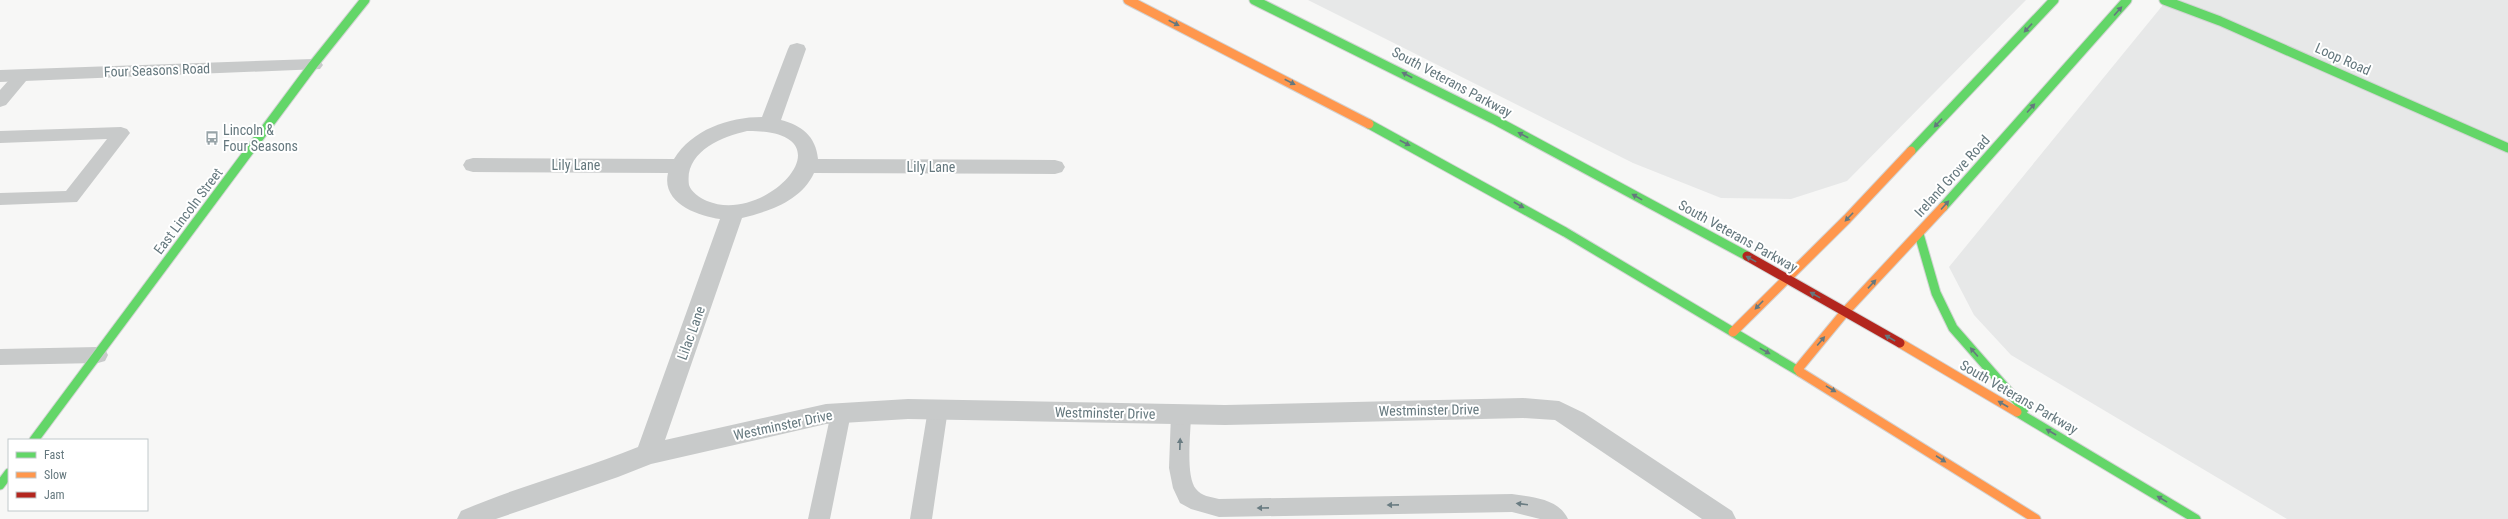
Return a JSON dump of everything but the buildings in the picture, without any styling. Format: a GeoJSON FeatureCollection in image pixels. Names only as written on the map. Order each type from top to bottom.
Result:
{"type":"FeatureCollection","features":[{"type":"Feature","properties":{"kind":"main road","name":"East Lincoln Street"},"geometry":{"type":"LineString","coordinates":[[35,439],[313,65],[365,0]]}},
{"type":"Feature","properties":{"kind":"main road"},"geometry":{"type":"LineString","coordinates":[[1128,0],[1334,105],[1491,189],[1798,369],[2036,519]]}},
{"type":"Feature","properties":{"kind":"main road","name":"South Veterans Parkway"},"geometry":{"type":"LineString","coordinates":[[1254,0],[1368,54],[1560,154],[1845,312],[2036,423],[2196,519]]}},
{"type":"Feature","properties":{"kind":"main road"},"geometry":{"type":"LineString","coordinates":[[1733,332],[1785,278],[1847,219],[2054,0]]}},
{"type":"Feature","properties":{"kind":"main road","name":"Ireland Grove Road"},"geometry":{"type":"LineString","coordinates":[[1798,369],[1845,312],[1919,234],[2128,0]]}},
{"type":"Feature","properties":{"kind":"main road","name":"Loop Road"},"geometry":{"type":"LineString","coordinates":[[2164,0],[2220,21],[2508,148]]}},
{"type":"Feature","properties":{"kind":"main road"},"geometry":{"type":"LineString","coordinates":[[1919,234],[1936,293],[1953,328],[2036,423]]}},
{"type":"Feature","properties":{"kind":"main road"},"geometry":{"type":"LineString","coordinates":[[0,485],[8,475]]}},
{"type":"Feature","properties":{"kind":"street"},"geometry":{"type":"LineString","coordinates":[[769,124],[797,49]]}},
{"type":"Feature","properties":{"kind":"street","name":"Four Seasons Road"},"geometry":{"type":"LineString","coordinates":[[0,76],[313,65]]}},
{"type":"Feature","properties":{"kind":"street"},"geometry":{"type":"LineString","coordinates":[[747,124],[769,124],[784,127],[797,134],[805,143],[809,154],[808,166],[801,179],[789,191],[778,198],[754,208],[734,211],[712,210],[694,204],[682,194],[677,180],[679,166],[689,151],[705,138],[718,132],[747,124]]}},
{"type":"Feature","properties":{"kind":"street","name":"Lily Lane"},"geometry":{"type":"LineString","coordinates":[[473,165],[679,166]]}},
{"type":"Feature","properties":{"kind":"street","name":"Lily Lane"},"geometry":{"type":"LineString","coordinates":[[808,166],[1055,167]]}},
{"type":"Feature","properties":{"kind":"street","name":"Lilac Lane"},"geometry":{"type":"LineString","coordinates":[[648,454],[734,211]]}},
{"type":"Feature","properties":{"kind":"street","name":"Westminster Drive"},"geometry":{"type":"LineString","coordinates":[[470,519],[500,506],[609,470],[648,454],[826,414],[938,409],[1181,414],[1542,408],[1558,411],[1575,420],[1723,519]]}},
{"type":"Feature","properties":{"kind":"lane"},"geometry":{"type":"LineString","coordinates":[[0,101],[23,75]]}},
{"type":"Feature","properties":{"kind":"lane"},"geometry":{"type":"LineString","coordinates":[[0,136],[121,133],[72,197],[0,199]]}},
{"type":"Feature","properties":{"kind":"lane"},"geometry":{"type":"LineString","coordinates":[[0,357],[98,355]]}},
{"type":"Feature","properties":{"kind":"lane"},"geometry":{"type":"LineString","coordinates":[[921,519],[938,409]]}},
{"type":"Feature","properties":{"kind":"lane"},"geometry":{"type":"LineString","coordinates":[[819,519],[841,413]]}},
{"type":"Feature","properties":{"kind":"lane"},"geometry":{"type":"LineString","coordinates":[[1181,414],[1180,458],[1184,486],[1189,497],[1204,505],[1219,508],[1512,503],[1542,508],[1557,519]]}},
{"type":"Feature","properties":{"kind":"shaded area"},"geometry":{"type":"Polygon","coordinates":[[[1308,0],[2026,0],[1847,181],[1791,199],[1721,198],[1633,163],[1308,0]]]}},
{"type":"Feature","properties":{"kind":"shaded area"},"geometry":{"type":"Polygon","coordinates":[[[2167,0],[2508,0],[2508,519],[2287,519],[2011,355],[1974,315],[1949,267],[2167,0]]]}},
{"type":"Feature","properties":{"kind":"traffic: fast"},"geometry":{"type":"LineString","coordinates":[[35,439],[313,65],[365,0]]}},
{"type":"Feature","properties":{"kind":"traffic: fast"},"geometry":{"type":"LineString","coordinates":[[1254,0],[1495,120],[1747,256]]}},
{"type":"Feature","properties":{"kind":"traffic: fast"},"geometry":{"type":"LineString","coordinates":[[1911,151],[2054,0]]}},
{"type":"Feature","properties":{"kind":"traffic: fast"},"geometry":{"type":"LineString","coordinates":[[1943,207],[2127,0]]}},
{"type":"Feature","properties":{"kind":"traffic: fast"},"geometry":{"type":"LineString","coordinates":[[2164,0],[2220,21],[2508,148]]}},
{"type":"Feature","properties":{"kind":"traffic: fast"},"geometry":{"type":"LineString","coordinates":[[1369,124],[1565,232],[1800,372]]}},
{"type":"Feature","properties":{"kind":"traffic: fast"},"geometry":{"type":"LineString","coordinates":[[1919,234],[1936,293],[1953,328],[2024,409]]}},
{"type":"Feature","properties":{"kind":"traffic: fast"},"geometry":{"type":"LineString","coordinates":[[2017,412],[2196,519]]}},
{"type":"Feature","properties":{"kind":"traffic: fast"},"geometry":{"type":"LineString","coordinates":[[0,485],[8,474]]}},
{"type":"Feature","properties":{"kind":"traffic: slow"},"geometry":{"type":"LineString","coordinates":[[1128,0],[1369,124]]}},
{"type":"Feature","properties":{"kind":"traffic: slow"},"geometry":{"type":"LineString","coordinates":[[1733,332],[1847,219],[1911,151]]}},
{"type":"Feature","properties":{"kind":"traffic: slow"},"geometry":{"type":"LineString","coordinates":[[1798,369],[1845,312],[1943,207]]}},
{"type":"Feature","properties":{"kind":"traffic: slow"},"geometry":{"type":"LineString","coordinates":[[1900,343],[2017,412]]}},
{"type":"Feature","properties":{"kind":"traffic: slow"},"geometry":{"type":"LineString","coordinates":[[1800,372],[2036,519]]}},
{"type":"Feature","properties":{"kind":"traffic: jam"},"geometry":{"type":"LineString","coordinates":[[1747,256],[1900,343]]}},
{"type":"Feature","properties":{"kind":"place","name":"Lincoln & Four Seasons"},"geometry":{"type":"Point","coordinates":[212,138]}}]}
